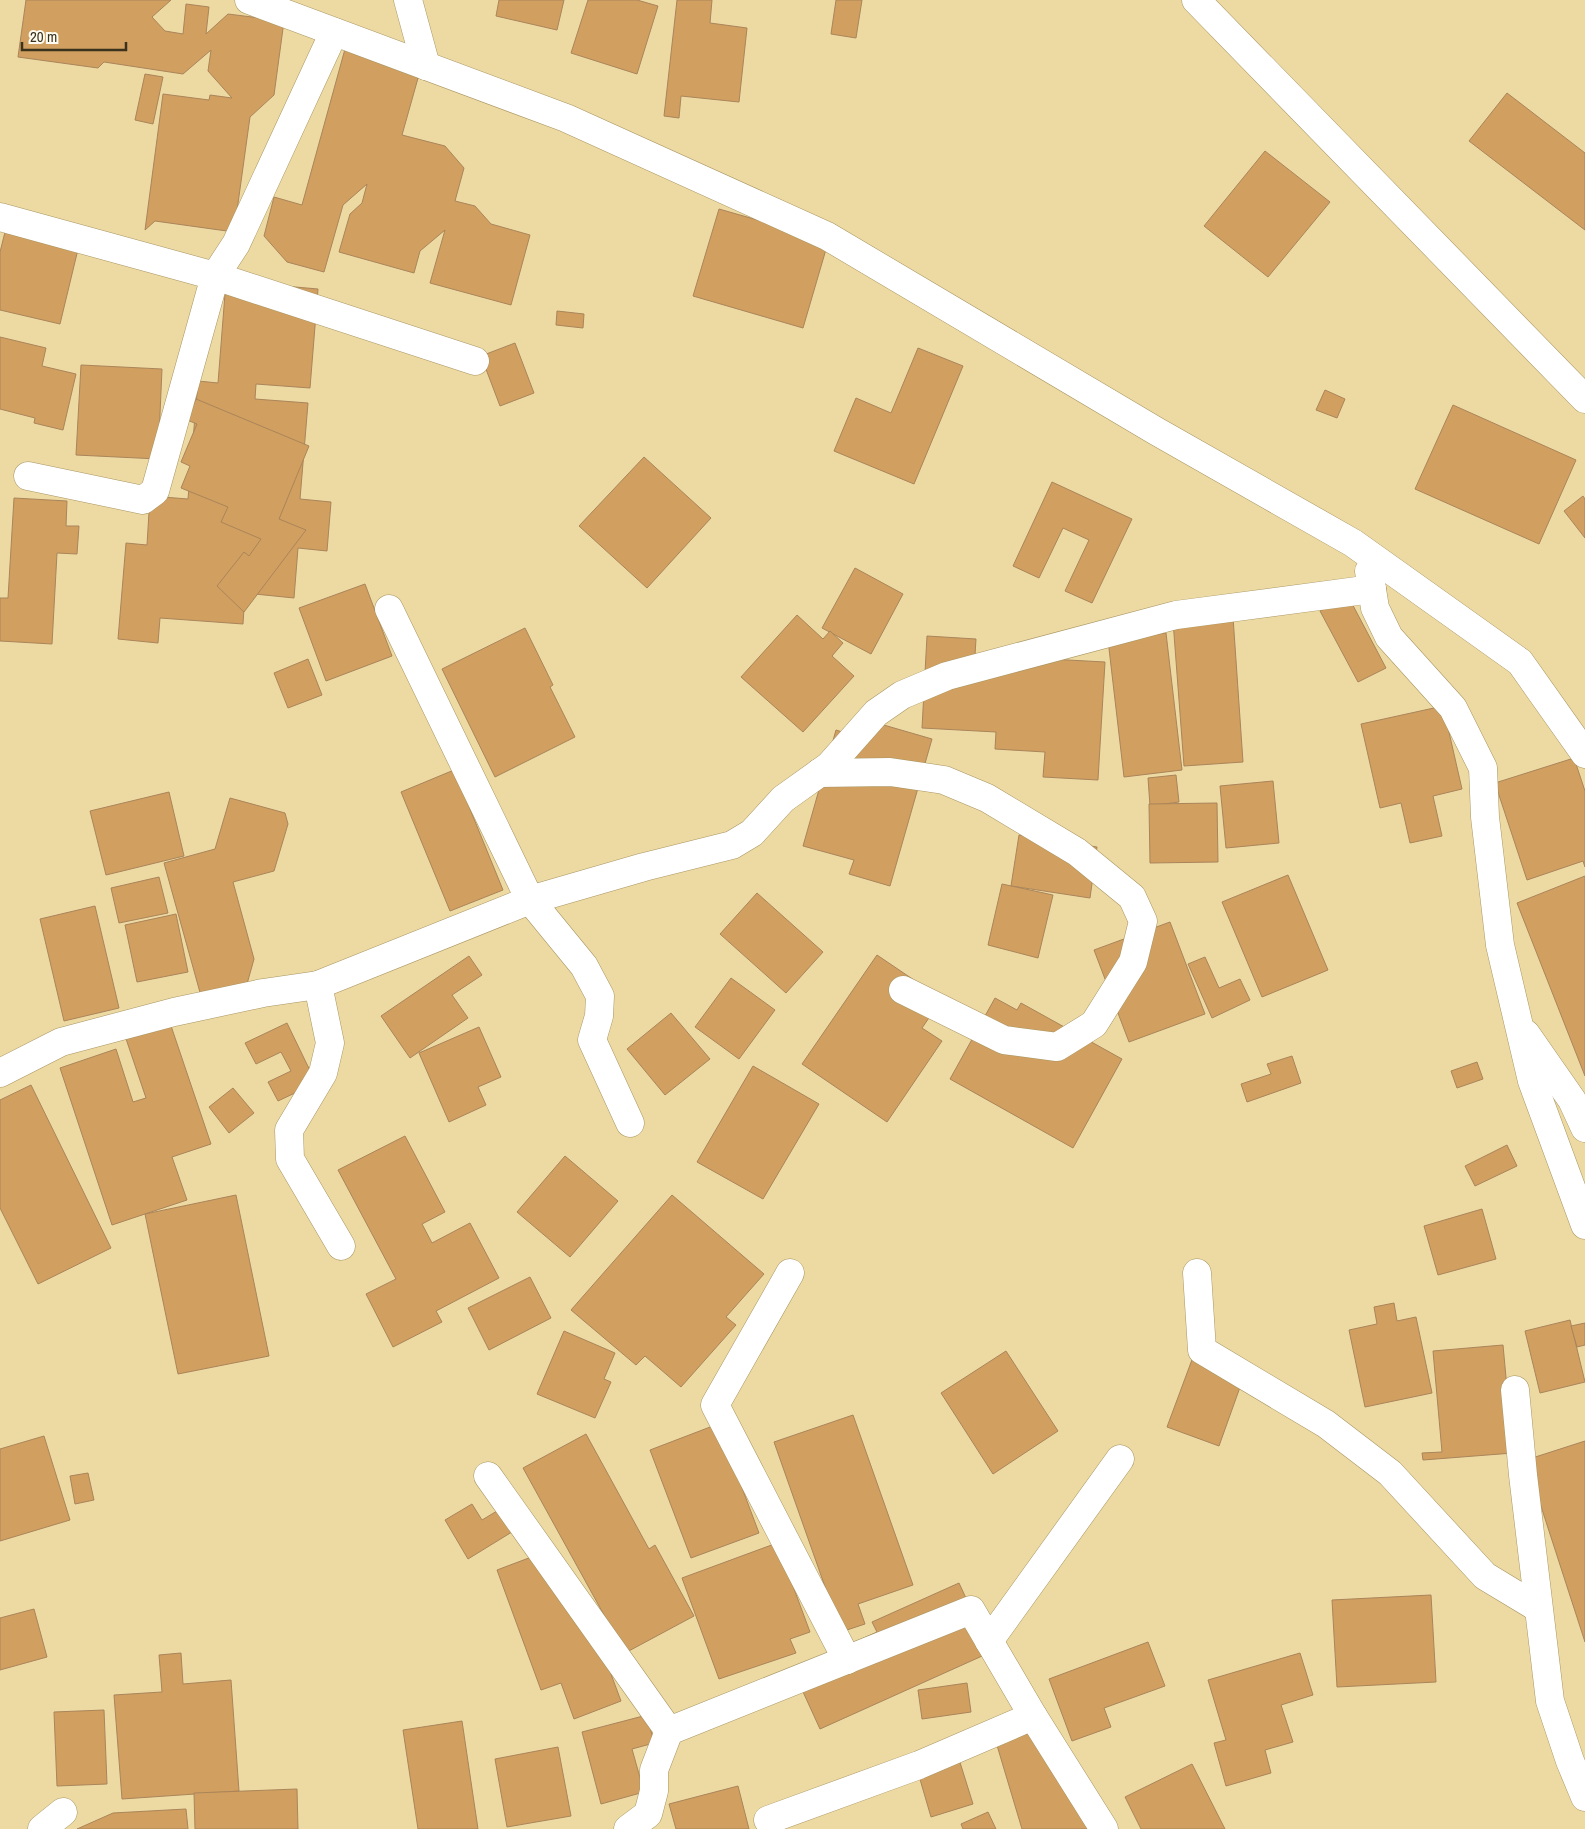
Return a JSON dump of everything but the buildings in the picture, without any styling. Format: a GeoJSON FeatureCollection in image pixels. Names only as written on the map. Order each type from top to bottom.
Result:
{"type":"FeatureCollection","features":[{"type":"Feature","properties":{"kind":"street"},"geometry":{"type":"LineString","coordinates":[[248,0],[566,118],[828,236],[1156,431],[1353,543],[1520,662],[1585,754]]}},
{"type":"Feature","properties":{"kind":"street"},"geometry":{"type":"LineString","coordinates":[[408,0],[426,66]]}},
{"type":"Feature","properties":{"kind":"street"},"geometry":{"type":"LineString","coordinates":[[1196,0],[1585,399]]}},
{"type":"Feature","properties":{"kind":"street"},"geometry":{"type":"LineString","coordinates":[[28,476],[143,500],[156,491],[215,276],[236,244],[334,32]]}},
{"type":"Feature","properties":{"kind":"street"},"geometry":{"type":"LineString","coordinates":[[0,217],[215,276],[475,361]]}},
{"type":"Feature","properties":{"kind":"street"},"geometry":{"type":"LineString","coordinates":[[1366,552],[1375,608],[1388,637],[1453,708],[1483,768],[1485,816],[1500,945],[1532,1081],[1585,1225]]}},
{"type":"Feature","properties":{"kind":"street"},"geometry":{"type":"LineString","coordinates":[[0,1073],[61,1042],[183,1010],[263,993],[318,985],[530,900],[644,867],[732,845],[752,833],[783,799],[829,766],[876,713],[902,695],[947,676],[1176,615],[1372,589]]}},
{"type":"Feature","properties":{"kind":"street"},"geometry":{"type":"LineString","coordinates":[[388,609],[530,900],[584,966],[600,996],[599,1016],[592,1040],[630,1123]]}},
{"type":"Feature","properties":{"kind":"street"},"geometry":{"type":"LineString","coordinates":[[818,773],[890,772],[944,780],[987,798],[1077,852],[1132,897],[1143,920],[1132,962],[1094,1024],[1057,1046],[1004,1040],[903,990]]}},
{"type":"Feature","properties":{"kind":"street"},"geometry":{"type":"LineString","coordinates":[[318,985],[330,1043],[323,1073],[289,1130],[290,1159],[341,1246]]}},
{"type":"Feature","properties":{"kind":"street"},"geometry":{"type":"LineString","coordinates":[[1518,1022],[1572,1100],[1585,1128]]}},
{"type":"Feature","properties":{"kind":"street"},"geometry":{"type":"LineString","coordinates":[[790,1273],[715,1405],[847,1660]]}},
{"type":"Feature","properties":{"kind":"street"},"geometry":{"type":"LineString","coordinates":[[1197,1273],[1202,1350],[1326,1424],[1390,1473],[1485,1576],[1538,1608]]}},
{"type":"Feature","properties":{"kind":"street"},"geometry":{"type":"LineString","coordinates":[[1515,1390],[1538,1608],[1550,1701],[1583,1784]]}},
{"type":"Feature","properties":{"kind":"street"},"geometry":{"type":"LineString","coordinates":[[989,1641],[1120,1459]]}},
{"type":"Feature","properties":{"kind":"street"},"geometry":{"type":"LineString","coordinates":[[488,1476],[669,1731]]}},
{"type":"Feature","properties":{"kind":"street"},"geometry":{"type":"LineString","coordinates":[[628,1829],[648,1814],[654,1791],[654,1770],[669,1731],[971,1610],[1033,1716],[1104,1829]]}},
{"type":"Feature","properties":{"kind":"street"},"geometry":{"type":"LineString","coordinates":[[768,1820],[919,1765],[1033,1716]]}},
{"type":"Feature","properties":{"kind":"street"},"geometry":{"type":"LineString","coordinates":[[42,1829],[63,1812]]}}]}
